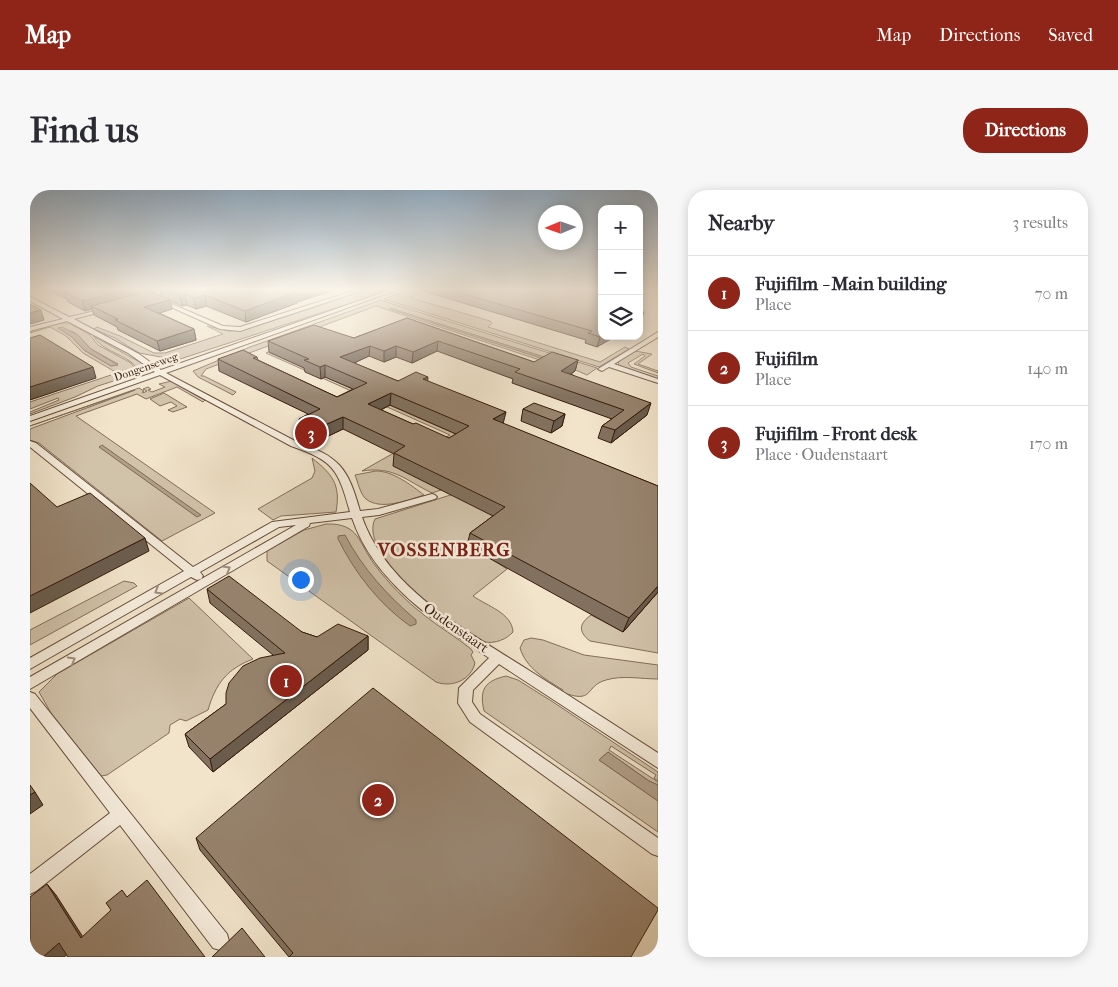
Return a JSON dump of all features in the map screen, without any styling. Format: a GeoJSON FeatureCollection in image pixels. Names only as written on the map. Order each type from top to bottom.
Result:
{"type":"FeatureCollection","features":[{"type":"Feature","properties":{"kind":"street","name":"Oudenstaart"},"geometry":{"type":"LineString","coordinates":[[81,326],[284,435],[294,444],[309,448],[329,460],[342,472],[350,488],[356,515],[368,543],[385,568],[408,593],[440,619],[658,762]]}},
{"type":"Feature","properties":{"kind":"street"},"geometry":{"type":"LineString","coordinates":[[217,326],[234,329],[254,326]]}},
{"type":"Feature","properties":{"kind":"street","name":"Dongenseweg"},"geometry":{"type":"LineString","coordinates":[[30,420],[246,339],[291,326]]}},
{"type":"Feature","properties":{"kind":"street"},"geometry":{"type":"LineString","coordinates":[[658,334],[606,367],[658,380]]}},
{"type":"Feature","properties":{"kind":"street","name":"Dongenseweg"},"geometry":{"type":"LineString","coordinates":[[30,415],[163,370]]}},
{"type":"Feature","properties":{"kind":"street"},"geometry":{"type":"LineString","coordinates":[[30,444],[205,582]]}},
{"type":"Feature","properties":{"kind":"street"},"geometry":{"type":"LineString","coordinates":[[30,664],[276,524],[356,515],[395,508],[432,497]]}},
{"type":"Feature","properties":{"kind":"street"},"geometry":{"type":"LineString","coordinates":[[30,684],[311,520]]}},
{"type":"Feature","properties":{"kind":"street"},"geometry":{"type":"LineString","coordinates":[[498,657],[466,688],[465,703],[475,718],[658,848]]}},
{"type":"Feature","properties":{"kind":"street"},"geometry":{"type":"LineString","coordinates":[[30,698],[220,941]]}},
{"type":"Feature","properties":{"kind":"street"},"geometry":{"type":"LineString","coordinates":[[30,885],[121,814]]}},
{"type":"Feature","properties":{"kind":"shaded area"},"geometry":{"type":"Polygon","coordinates":[[[46,326],[74,326],[89,334],[98,345],[131,363],[138,373],[98,386],[30,414],[30,412],[59,400],[58,398],[30,409],[30,402],[117,373],[83,353],[66,336],[50,327],[30,333],[30,330],[46,326]],[[59,328],[72,337],[84,350],[111,366],[118,364],[91,349],[74,332],[59,328]]]}},
{"type":"Feature","properties":{"kind":"shaded area"},"geometry":{"type":"Polygon","coordinates":[[[207,326],[229,331],[244,330],[257,326],[282,326],[177,360],[139,353],[115,338],[94,329],[97,327],[120,336],[154,353],[165,353],[223,334],[207,326]]]}},
{"type":"Feature","properties":{"kind":"shaded area"},"geometry":{"type":"Polygon","coordinates":[[[309,326],[323,326],[206,369],[201,376],[236,392],[233,395],[198,377],[193,371],[250,347],[309,326]]]}},
{"type":"Feature","properties":{"kind":"shaded area"},"geometry":{"type":"Polygon","coordinates":[[[436,326],[463,326],[597,368],[587,375],[569,367],[567,369],[436,326]]]}},
{"type":"Feature","properties":{"kind":"shaded area"},"geometry":{"type":"Polygon","coordinates":[[[442,326],[560,362],[562,365],[442,326]]]}},
{"type":"Feature","properties":{"kind":"shaded area"},"geometry":{"type":"Polygon","coordinates":[[[469,326],[489,326],[488,327],[600,362],[625,347],[629,349],[599,367],[469,326]]]}},
{"type":"Feature","properties":{"kind":"shaded area"},"geometry":{"type":"Polygon","coordinates":[[[62,327],[78,335],[91,349],[118,365],[111,366],[84,350],[72,337],[58,328],[62,327]]]}},
{"type":"Feature","properties":{"kind":"shaded area"},"geometry":{"type":"Polygon","coordinates":[[[93,336],[145,365],[147,369],[142,373],[140,372],[133,363],[101,345],[93,336]]]}},
{"type":"Feature","properties":{"kind":"shaded area"},"geometry":{"type":"Polygon","coordinates":[[[635,351],[652,354],[638,364],[658,371],[658,373],[634,364],[645,356],[643,354],[628,363],[631,367],[658,376],[658,379],[618,365],[619,361],[635,351]]]}},
{"type":"Feature","properties":{"kind":"shaded area"},"geometry":{"type":"Polygon","coordinates":[[[268,352],[467,439],[431,443],[393,465],[433,486],[471,462],[570,498],[493,560],[507,569],[473,596],[504,615],[512,625],[513,632],[510,635],[497,642],[485,642],[447,617],[419,595],[394,570],[374,539],[375,519],[463,491],[450,487],[432,493],[391,472],[383,470],[362,471],[429,433],[442,439],[450,435],[266,353],[268,352]]]}},
{"type":"Feature","properties":{"kind":"shaded area"},"geometry":{"type":"Polygon","coordinates":[[[172,381],[205,400],[203,402],[177,387],[146,399],[137,394],[76,416],[215,513],[162,541],[39,443],[30,440],[30,429],[135,390],[30,426],[139,388],[144,391],[143,393],[147,391],[143,389],[148,387],[151,389],[148,390],[152,392],[165,387],[159,384],[172,381]]]}},
{"type":"Feature","properties":{"kind":"shaded area"},"geometry":{"type":"Polygon","coordinates":[[[164,393],[187,407],[173,412],[168,410],[177,406],[171,402],[160,406],[150,399],[164,393]]]}},
{"type":"Feature","properties":{"kind":"shaded area"},"geometry":{"type":"Polygon","coordinates":[[[102,445],[201,515],[197,517],[99,447],[102,445]]]}},
{"type":"Feature","properties":{"kind":"shaded area"},"geometry":{"type":"Polygon","coordinates":[[[312,458],[325,469],[333,480],[337,494],[336,512],[281,516],[273,520],[258,509],[312,478],[315,471],[312,458]]]}},
{"type":"Feature","properties":{"kind":"shaded area"},"geometry":{"type":"Polygon","coordinates":[[[376,471],[395,476],[424,495],[403,502],[387,504],[379,504],[366,499],[359,488],[355,475],[376,471]]]}},
{"type":"Feature","properties":{"kind":"shaded area"},"geometry":{"type":"Polygon","coordinates":[[[326,524],[346,527],[352,531],[375,565],[398,592],[424,615],[471,649],[473,652],[471,655],[475,663],[473,669],[465,678],[448,684],[436,682],[267,561],[267,551],[304,530],[326,524]]]}},
{"type":"Feature","properties":{"kind":"shaded area"},"geometry":{"type":"Polygon","coordinates":[[[345,535],[368,570],[395,601],[416,620],[416,624],[410,626],[388,608],[360,576],[338,539],[338,536],[345,535]]]}},
{"type":"Feature","properties":{"kind":"shaded area"},"geometry":{"type":"Polygon","coordinates":[[[124,581],[134,583],[137,586],[30,645],[30,630],[124,581]]]}},
{"type":"Feature","properties":{"kind":"shaded area"},"geometry":{"type":"Polygon","coordinates":[[[658,592],[658,653],[590,641],[583,634],[582,624],[591,615],[623,632],[658,592]]]}},
{"type":"Feature","properties":{"kind":"shaded area"},"geometry":{"type":"Polygon","coordinates":[[[189,598],[253,659],[229,672],[215,692],[208,710],[186,721],[180,719],[170,725],[169,733],[107,775],[101,776],[51,713],[39,692],[57,674],[189,598]]]}},
{"type":"Feature","properties":{"kind":"shaded area"},"geometry":{"type":"Polygon","coordinates":[[[531,638],[543,640],[584,655],[658,665],[658,679],[625,677],[599,683],[585,695],[572,695],[562,692],[563,690],[531,667],[523,655],[520,648],[524,640],[531,638]]]}},
{"type":"Feature","properties":{"kind":"shaded area"},"geometry":{"type":"Polygon","coordinates":[[[506,676],[518,680],[553,702],[658,772],[658,781],[654,778],[656,775],[611,746],[609,750],[658,782],[658,785],[649,781],[608,752],[599,760],[658,801],[658,832],[484,711],[482,697],[485,687],[493,680],[506,676]]]}},
{"type":"Feature","properties":{"kind":"shaded area"},"geometry":{"type":"Polygon","coordinates":[[[608,752],[649,781],[658,785],[658,801],[599,760],[608,752]]]}},
{"type":"Feature","properties":{"kind":"building"},"geometry":{"type":"Polygon","coordinates":[[[127,326],[187,326],[194,329],[157,341],[127,326]]]}},
{"type":"Feature","properties":{"kind":"building"},"geometry":{"type":"Polygon","coordinates":[[[316,326],[354,338],[386,326],[429,326],[534,362],[552,352],[578,360],[561,371],[651,403],[615,430],[602,426],[624,410],[515,372],[520,369],[438,341],[413,352],[396,346],[384,351],[370,346],[340,357],[398,381],[416,372],[428,377],[423,379],[506,412],[493,419],[658,486],[658,586],[629,618],[470,533],[505,507],[394,453],[405,446],[343,417],[318,428],[299,419],[320,409],[218,359],[243,350],[257,357],[253,358],[337,397],[367,383],[325,365],[320,367],[304,360],[309,359],[268,341],[316,326]],[[391,393],[368,404],[413,424],[416,423],[449,438],[469,426],[391,393]]]}},
{"type":"Feature","properties":{"kind":"building"},"geometry":{"type":"Polygon","coordinates":[[[574,326],[598,326],[598,336],[588,333],[592,331],[574,326]]]}},
{"type":"Feature","properties":{"kind":"building"},"geometry":{"type":"Polygon","coordinates":[[[40,335],[93,367],[30,387],[30,338],[40,335]]]}},
{"type":"Feature","properties":{"kind":"building"},"geometry":{"type":"Polygon","coordinates":[[[534,403],[565,414],[554,421],[523,409],[534,403]]]}},
{"type":"Feature","properties":{"kind":"building"},"geometry":{"type":"Polygon","coordinates":[[[30,483],[57,507],[90,493],[145,538],[30,596],[30,483]]]}},
{"type":"Feature","properties":{"kind":"building"},"geometry":{"type":"Polygon","coordinates":[[[229,576],[302,632],[317,637],[338,624],[368,636],[210,759],[185,734],[226,704],[226,693],[229,683],[243,666],[260,658],[285,653],[207,589],[229,576]]]}},
{"type":"Feature","properties":{"kind":"building"},"geometry":{"type":"Polygon","coordinates":[[[373,688],[658,908],[631,957],[289,957],[293,953],[196,838],[373,688]]]}},
{"type":"Feature","properties":{"kind":"building"},"geometry":{"type":"Polygon","coordinates":[[[30,785],[35,792],[30,795],[30,785]]]}},
{"type":"Feature","properties":{"kind":"building"},"geometry":{"type":"Polygon","coordinates":[[[147,880],[205,957],[68,957],[59,943],[43,957],[30,957],[30,897],[47,884],[81,938],[111,910],[106,903],[122,890],[127,897],[147,880]]]}},
{"type":"Feature","properties":{"kind":"building"},"geometry":{"type":"Polygon","coordinates":[[[242,928],[265,957],[212,957],[242,928]]]}},
{"type":"Feature","properties":{"kind":"place","name":"Fujifilm - Front desk"},"geometry":{"type":"Point","coordinates":[311,433]}},
{"type":"Feature","properties":{"kind":"place","name":"Fujifilm - Main building"},"geometry":{"type":"Point","coordinates":[286,681]}},
{"type":"Feature","properties":{"kind":"place","name":"Fujifilm"},"geometry":{"type":"Point","coordinates":[378,800]}},
{"type":"Feature","properties":{"kind":"district","name":"VOSSENBERG"},"geometry":{"type":"Point","coordinates":[444,550]}}]}
